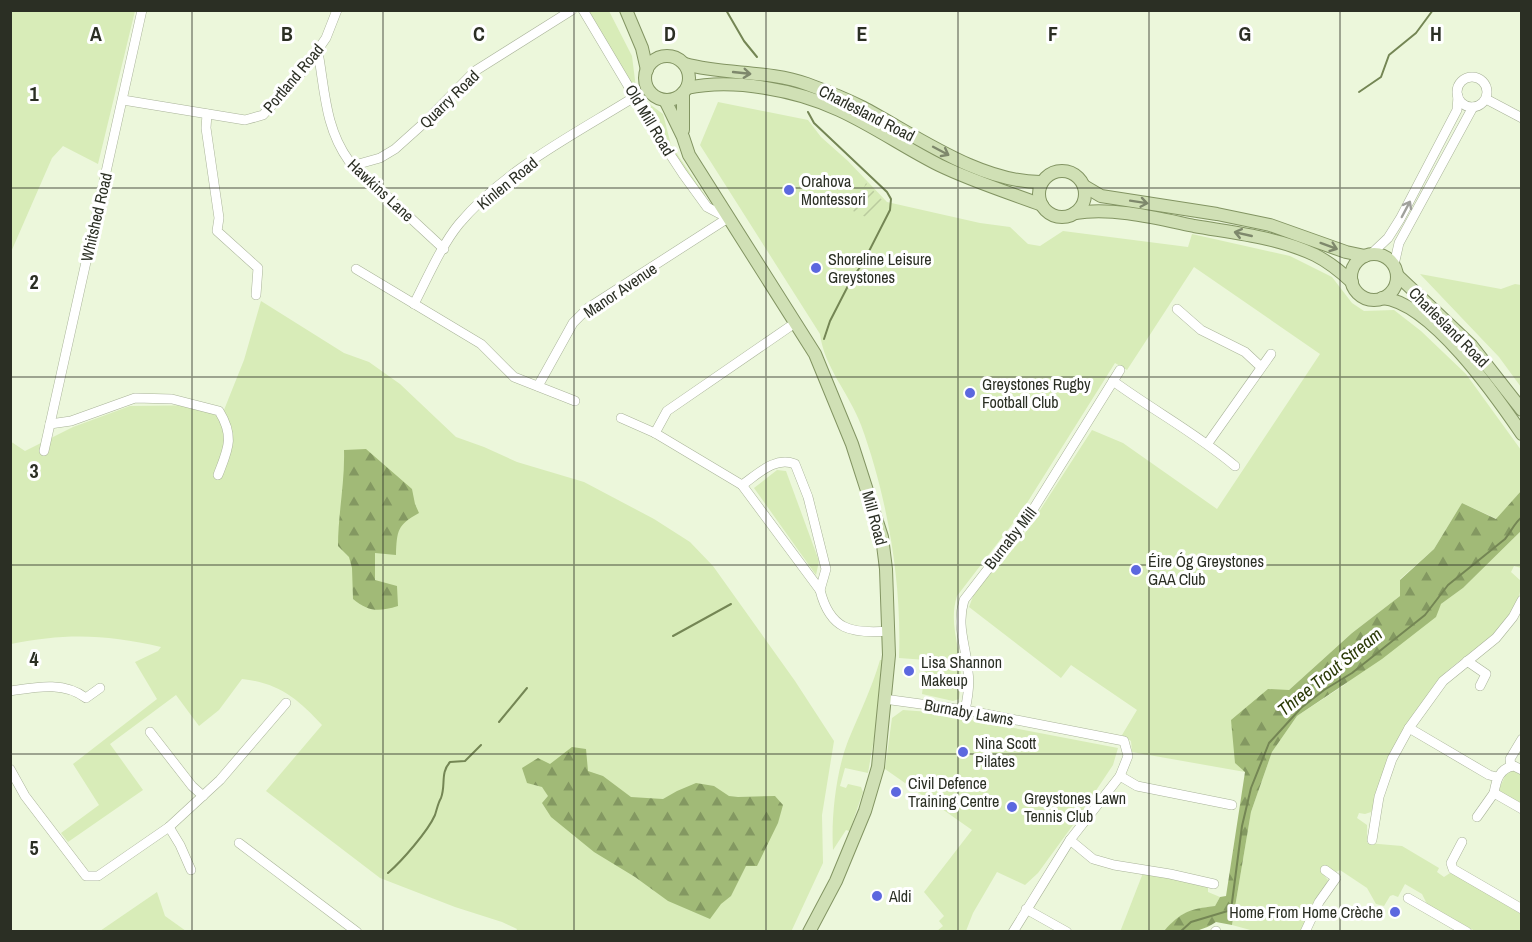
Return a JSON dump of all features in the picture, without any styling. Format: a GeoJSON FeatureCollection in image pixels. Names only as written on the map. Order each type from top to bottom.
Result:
{"type":"FeatureCollection","features":[{"type":"Feature","properties":{"kind":"main road"},"geometry":{"type":"LineString","coordinates":[[626,10],[647,70],[646,82],[650,92],[665,100],[677,98],[685,90],[689,77],[685,64],[674,57],[664,56],[655,51],[635,31]]}},
{"type":"Feature","properties":{"kind":"main road"},"geometry":{"type":"LineString","coordinates":[[647,70],[652,62],[664,56]]}},
{"type":"Feature","properties":{"kind":"main road","name":"Charlesland Road"},"geometry":{"type":"LineString","coordinates":[[685,64],[700,69],[768,76],[803,83],[862,107],[950,156],[1015,180],[1042,182]]}},
{"type":"Feature","properties":{"kind":"main road","name":"Charlesland Road"},"geometry":{"type":"LineString","coordinates":[[685,90],[700,85],[740,86],[777,90],[803,97],[837,109],[918,154],[960,174],[1042,205]]}},
{"type":"Feature","properties":{"kind":"main road","name":"Mill Road"},"geometry":{"type":"LineString","coordinates":[[683,137],[685,90]]}},
{"type":"Feature","properties":{"kind":"main road","name":"Mill Road"},"geometry":{"type":"LineString","coordinates":[[665,100],[689,155],[815,354],[838,406],[861,468],[882,537],[886,568],[889,655],[878,767],[865,811],[837,881],[808,932]]}},
{"type":"Feature","properties":{"kind":"main road"},"geometry":{"type":"LineString","coordinates":[[1063,171],[1074,174],[1084,186],[1101,196],[1217,214],[1270,225],[1346,252],[1385,257],[1395,270],[1393,290],[1382,298],[1370,300],[1358,293],[1352,282],[1336,267],[1314,255],[1281,243],[1234,232],[1115,212],[1092,210],[1059,217],[1049,214],[1042,205],[1039,192],[1042,182],[1052,173],[1063,171]]}},
{"type":"Feature","properties":{"kind":"main road"},"geometry":{"type":"LineString","coordinates":[[1075,213],[1084,200],[1084,186]]}},
{"type":"Feature","properties":{"kind":"main road"},"geometry":{"type":"LineString","coordinates":[[1352,282],[1354,267],[1367,255]]}},
{"type":"Feature","properties":{"kind":"main road","name":"Charlesland Road"},"geometry":{"type":"LineString","coordinates":[[1395,270],[1471,345],[1521,410]]}},
{"type":"Feature","properties":{"kind":"main road","name":"Charlesland Road"},"geometry":{"type":"LineString","coordinates":[[1382,298],[1393,299],[1407,306],[1429,323],[1459,352],[1497,398],[1521,434]]}},
{"type":"Feature","properties":{"kind":"street","name":"Whitshed Road"},"geometry":{"type":"LineString","coordinates":[[44,451],[142,10]]}},
{"type":"Feature","properties":{"kind":"street","name":"Portland Road"},"geometry":{"type":"LineString","coordinates":[[123,100],[245,120],[263,115],[285,93],[318,52],[337,10]]}},
{"type":"Feature","properties":{"kind":"street","name":"Old Mill Road"},"geometry":{"type":"LineString","coordinates":[[584,10],[658,136],[707,207],[728,219]]}},
{"type":"Feature","properties":{"kind":"street","name":"Quarry Road"},"geometry":{"type":"LineString","coordinates":[[355,165],[380,158],[396,149],[475,71],[571,11]]}},
{"type":"Feature","properties":{"kind":"street","name":"Hawkins Lane"},"geometry":{"type":"LineString","coordinates":[[318,52],[330,125],[339,147],[349,161],[444,249]]}},
{"type":"Feature","properties":{"kind":"street"},"geometry":{"type":"LineString","coordinates":[[1367,255],[1388,237],[1400,219],[1457,110],[1458,91],[1462,82],[1474,78],[1486,85],[1486,99],[1480,105],[1473,107],[1463,105],[1458,96]]}},
{"type":"Feature","properties":{"kind":"street","name":"Kinlen Road"},"geometry":{"type":"LineString","coordinates":[[414,304],[458,225],[495,189],[540,156],[636,96]]}},
{"type":"Feature","properties":{"kind":"street"},"geometry":{"type":"LineString","coordinates":[[1486,99],[1521,118]]}},
{"type":"Feature","properties":{"kind":"street"},"geometry":{"type":"LineString","coordinates":[[1395,270],[1399,243],[1473,107]]}},
{"type":"Feature","properties":{"kind":"street"},"geometry":{"type":"LineString","coordinates":[[207,114],[206,129],[219,218],[217,231],[258,267],[256,295]]}},
{"type":"Feature","properties":{"kind":"street","name":"Manor Avenue"},"geometry":{"type":"LineString","coordinates":[[538,386],[573,323],[588,308],[728,219]]}},
{"type":"Feature","properties":{"kind":"street"},"geometry":{"type":"LineString","coordinates":[[356,269],[481,344],[514,377],[574,400]]}},
{"type":"Feature","properties":{"kind":"street"},"geometry":{"type":"LineString","coordinates":[[1177,309],[1201,330],[1245,352],[1261,367]]}},
{"type":"Feature","properties":{"kind":"street"},"geometry":{"type":"LineString","coordinates":[[654,432],[667,411],[795,323]]}},
{"type":"Feature","properties":{"kind":"street"},"geometry":{"type":"LineString","coordinates":[[1208,443],[1271,354]]}},
{"type":"Feature","properties":{"kind":"street","name":"Burnaby Mill"},"geometry":{"type":"LineString","coordinates":[[965,710],[969,672],[959,617],[964,600],[1029,516],[1120,370]]}},
{"type":"Feature","properties":{"kind":"street"},"geometry":{"type":"LineString","coordinates":[[1113,381],[1208,443],[1235,466]]}},
{"type":"Feature","properties":{"kind":"street"},"geometry":{"type":"LineString","coordinates":[[50,424],[70,420],[135,398],[172,399],[219,411],[227,424],[229,436],[226,454],[218,475]]}},
{"type":"Feature","properties":{"kind":"street"},"geometry":{"type":"LineString","coordinates":[[621,418],[654,432],[742,485],[820,591],[825,608],[839,626],[863,631],[889,631]]}},
{"type":"Feature","properties":{"kind":"street"},"geometry":{"type":"LineString","coordinates":[[742,485],[778,461],[795,464],[808,497],[826,568],[820,591]]}},
{"type":"Feature","properties":{"kind":"street"},"geometry":{"type":"LineString","coordinates":[[1372,840],[1379,797],[1392,759],[1409,728],[1443,681],[1496,638],[1513,617],[1521,600]]}},
{"type":"Feature","properties":{"kind":"street"},"geometry":{"type":"LineString","coordinates":[[1467,661],[1486,674]]}},
{"type":"Feature","properties":{"kind":"street"},"geometry":{"type":"LineString","coordinates":[[1480,686],[1493,665]]}},
{"type":"Feature","properties":{"kind":"street"},"geometry":{"type":"LineString","coordinates":[[10,691],[48,686],[79,692],[86,698],[100,688]]}},
{"type":"Feature","properties":{"kind":"street","name":"Burnaby Lawns"},"geometry":{"type":"LineString","coordinates":[[884,699],[965,710],[1124,741],[1128,756],[1120,776],[1070,840],[1013,932]]}},
{"type":"Feature","properties":{"kind":"street"},"geometry":{"type":"LineString","coordinates":[[10,770],[25,796],[86,876],[98,876],[169,827],[203,796],[220,780],[286,703]]}},
{"type":"Feature","properties":{"kind":"street"},"geometry":{"type":"LineString","coordinates":[[1409,728],[1489,775],[1497,777]]}},
{"type":"Feature","properties":{"kind":"street"},"geometry":{"type":"LineString","coordinates":[[150,732],[192,786],[203,796]]}},
{"type":"Feature","properties":{"kind":"street"},"geometry":{"type":"LineString","coordinates":[[1477,817],[1494,793],[1497,777],[1510,766],[1510,759],[1521,739]]}},
{"type":"Feature","properties":{"kind":"street"},"geometry":{"type":"LineString","coordinates":[[1510,766],[1521,770]]}},
{"type":"Feature","properties":{"kind":"street"},"geometry":{"type":"LineString","coordinates":[[1120,776],[1137,786],[1233,805]]}},
{"type":"Feature","properties":{"kind":"street"},"geometry":{"type":"LineString","coordinates":[[1494,793],[1521,809]]}},
{"type":"Feature","properties":{"kind":"street"},"geometry":{"type":"LineString","coordinates":[[169,827],[191,870]]}},
{"type":"Feature","properties":{"kind":"street"},"geometry":{"type":"LineString","coordinates":[[1070,840],[1093,859],[1214,884]]}},
{"type":"Feature","properties":{"kind":"street"},"geometry":{"type":"LineString","coordinates":[[1462,842],[1451,863],[1453,870],[1521,909]]}},
{"type":"Feature","properties":{"kind":"street"},"geometry":{"type":"LineString","coordinates":[[239,843],[354,931]]}},
{"type":"Feature","properties":{"kind":"street"},"geometry":{"type":"LineString","coordinates":[[1305,932],[1319,902],[1336,878],[1325,870]]}},
{"type":"Feature","properties":{"kind":"street"},"geometry":{"type":"LineString","coordinates":[[1408,898],[1467,932]]}},
{"type":"Feature","properties":{"kind":"street"},"geometry":{"type":"LineString","coordinates":[[1026,909],[1063,931]]}},
{"type":"Feature","properties":{"kind":"green space"},"geometry":{"type":"Polygon","coordinates":[[[11,10],[135,11],[98,164],[63,146],[52,158],[11,252],[11,10]]]}},
{"type":"Feature","properties":{"kind":"green space"},"geometry":{"type":"Polygon","coordinates":[[[587,11],[609,11],[632,56],[636,88],[640,97],[663,114],[671,145],[705,195],[703,197],[687,177],[587,11]]]}},
{"type":"Feature","properties":{"kind":"green space"},"geometry":{"type":"Polygon","coordinates":[[[718,102],[808,120],[821,137],[848,161],[887,202],[980,223],[1010,227],[1028,244],[1040,246],[1063,231],[1188,247],[1192,234],[1290,256],[1332,277],[1352,303],[1364,311],[1394,310],[1421,331],[1466,374],[1521,450],[1521,491],[1497,519],[1462,503],[1434,549],[1400,579],[1400,596],[1352,633],[1289,690],[1245,772],[1132,752],[1131,741],[1122,735],[1137,710],[1071,665],[1061,678],[969,607],[975,591],[1020,541],[1092,430],[1123,443],[1217,509],[1320,354],[1194,267],[1127,370],[1115,363],[1020,514],[957,596],[954,616],[961,681],[959,699],[953,701],[922,694],[926,660],[899,658],[898,599],[891,539],[878,481],[861,425],[826,358],[820,334],[700,145],[718,102]]]}},
{"type":"Feature","properties":{"kind":"green space"},"geometry":{"type":"Polygon","coordinates":[[[866,183],[884,202],[872,220],[853,211],[866,183]]]}},
{"type":"Feature","properties":{"kind":"green space"},"geometry":{"type":"Polygon","coordinates":[[[1420,274],[1501,289],[1515,284],[1521,285],[1521,387],[1499,357],[1420,274]]]}},
{"type":"Feature","properties":{"kind":"green space"},"geometry":{"type":"Polygon","coordinates":[[[261,301],[344,353],[369,362],[400,384],[456,437],[517,462],[584,482],[654,519],[690,542],[713,566],[795,681],[834,741],[822,815],[823,863],[791,932],[516,931],[517,929],[502,922],[455,907],[380,878],[266,791],[322,725],[305,707],[277,688],[242,679],[219,710],[199,726],[176,695],[110,744],[143,790],[68,842],[61,833],[99,805],[73,764],[157,699],[135,662],[158,651],[161,647],[86,636],[30,640],[11,644],[10,441],[25,451],[73,427],[130,406],[214,405],[224,410],[244,360],[261,301]]]}},
{"type":"Feature","properties":{"kind":"green space"},"geometry":{"type":"Polygon","coordinates":[[[366,449],[412,489],[419,513],[402,525],[398,534],[396,555],[375,553],[375,580],[397,586],[398,606],[379,610],[369,609],[353,599],[352,568],[349,557],[338,546],[344,450],[366,449]]]}},
{"type":"Feature","properties":{"kind":"green space"},"geometry":{"type":"Polygon","coordinates":[[[777,470],[786,471],[819,561],[816,575],[754,488],[777,470]]]}},
{"type":"Feature","properties":{"kind":"green space"},"geometry":{"type":"Polygon","coordinates":[[[1521,491],[1521,531],[1463,588],[1441,604],[1436,617],[1382,659],[1297,716],[1272,752],[1251,812],[1232,925],[1216,922],[1197,930],[1164,931],[1181,916],[1192,910],[1215,906],[1220,897],[1226,896],[1245,772],[1235,763],[1231,720],[1268,689],[1289,690],[1352,633],[1400,596],[1400,580],[1434,549],[1462,503],[1496,519],[1521,491]]]}},
{"type":"Feature","properties":{"kind":"green space"},"geometry":{"type":"Polygon","coordinates":[[[1521,531],[1521,568],[1514,566],[1511,572],[1521,581],[1519,597],[1512,612],[1503,625],[1435,684],[1421,705],[1371,812],[1359,813],[1357,818],[1367,825],[1367,843],[1402,846],[1439,868],[1437,872],[1444,877],[1450,873],[1454,874],[1521,914],[1521,931],[1475,931],[1427,904],[1422,894],[1405,884],[1398,897],[1390,896],[1384,906],[1376,904],[1367,888],[1340,870],[1334,873],[1325,867],[1321,872],[1328,880],[1302,931],[1254,931],[1232,925],[1251,812],[1272,752],[1297,716],[1343,686],[1463,588],[1521,531]]]}},
{"type":"Feature","properties":{"kind":"green space"},"geometry":{"type":"Polygon","coordinates":[[[880,660],[882,660],[880,704],[868,773],[845,768],[840,786],[846,788],[848,784],[861,787],[863,792],[849,831],[846,830],[833,850],[834,809],[840,766],[880,660]]]}},
{"type":"Feature","properties":{"kind":"green space","name":"Greystones Lawn Tennis Club"},"geometry":{"type":"Polygon","coordinates":[[[903,710],[930,712],[1118,748],[1113,765],[1038,873],[1025,885],[997,872],[973,913],[966,931],[937,931],[943,926],[939,921],[944,916],[924,892],[972,830],[885,769],[892,718],[903,710]]]}},
{"type":"Feature","properties":{"kind":"green space"},"geometry":{"type":"Polygon","coordinates":[[[572,747],[586,749],[588,771],[603,776],[631,797],[663,799],[696,783],[714,786],[729,796],[775,796],[783,805],[778,823],[757,866],[746,866],[731,896],[721,904],[710,919],[668,901],[594,852],[551,817],[542,803],[548,796],[542,787],[527,783],[522,768],[538,758],[550,764],[572,747]]]}},
{"type":"Feature","properties":{"kind":"green space"},"geometry":{"type":"Polygon","coordinates":[[[1511,769],[1521,774],[1521,806],[1501,793],[1499,789],[1507,772],[1511,769]]]}},
{"type":"Feature","properties":{"kind":"green space"},"geometry":{"type":"Polygon","coordinates":[[[1143,873],[1205,885],[1208,887],[1208,892],[1220,897],[1215,906],[1186,913],[1164,931],[1120,932],[1143,873]]]}},
{"type":"Feature","properties":{"kind":"green space"},"geometry":{"type":"Polygon","coordinates":[[[157,892],[165,916],[186,931],[100,931],[157,892]]]}},
{"type":"Feature","properties":{"kind":"waterway"},"geometry":{"type":"LineString","coordinates":[[726,10],[744,41],[757,57]]}},
{"type":"Feature","properties":{"kind":"waterway"},"geometry":{"type":"LineString","coordinates":[[1359,92],[1381,77],[1389,55],[1416,33],[1433,10]]}},
{"type":"Feature","properties":{"kind":"waterway"},"geometry":{"type":"LineString","coordinates":[[808,112],[814,123],[887,192],[891,199],[890,210],[830,321],[824,339]]}},
{"type":"Feature","properties":{"kind":"waterway","name":"Three Trout Stream"},"geometry":{"type":"LineString","coordinates":[[1180,932],[1191,922],[1231,910],[1242,826],[1251,788],[1269,743],[1301,708],[1324,690],[1352,673],[1425,615],[1448,585],[1505,539],[1522,517]]}},
{"type":"Feature","properties":{"kind":"waterway"},"geometry":{"type":"LineString","coordinates":[[673,636],[731,604]]}},
{"type":"Feature","properties":{"kind":"waterway"},"geometry":{"type":"LineString","coordinates":[[499,722],[527,688]]}},
{"type":"Feature","properties":{"kind":"waterway"},"geometry":{"type":"LineString","coordinates":[[388,873],[414,846],[432,822],[442,793],[447,766],[450,762],[465,761],[481,745]]}},
{"type":"Feature","properties":{"kind":"place","name":"Orahova Montessori"},"geometry":{"type":"Point","coordinates":[789,190]}},
{"type":"Feature","properties":{"kind":"place","name":"Shoreline Leisure Greystones"},"geometry":{"type":"Point","coordinates":[816,268]}},
{"type":"Feature","properties":{"kind":"place","name":"Greystones Rugby Football Club"},"geometry":{"type":"Point","coordinates":[970,393]}},
{"type":"Feature","properties":{"kind":"place","name":"Éire Óg Greystones GAA Club"},"geometry":{"type":"Point","coordinates":[1136,570]}},
{"type":"Feature","properties":{"kind":"place","name":"Lisa Shannon Makeup"},"geometry":{"type":"Point","coordinates":[909,671]}},
{"type":"Feature","properties":{"kind":"place","name":"Nina Scott Pilates"},"geometry":{"type":"Point","coordinates":[963,752]}},
{"type":"Feature","properties":{"kind":"place","name":"Civil Defence Training Centre"},"geometry":{"type":"Point","coordinates":[896,792]}},
{"type":"Feature","properties":{"kind":"place","name":"Greystones Lawn Tennis Club"},"geometry":{"type":"Point","coordinates":[1012,807]}},
{"type":"Feature","properties":{"kind":"place","name":"Aldi"},"geometry":{"type":"Point","coordinates":[877,896]}},
{"type":"Feature","properties":{"kind":"place","name":"Home From Home Crèche"},"geometry":{"type":"Point","coordinates":[1395,912]}}]}
